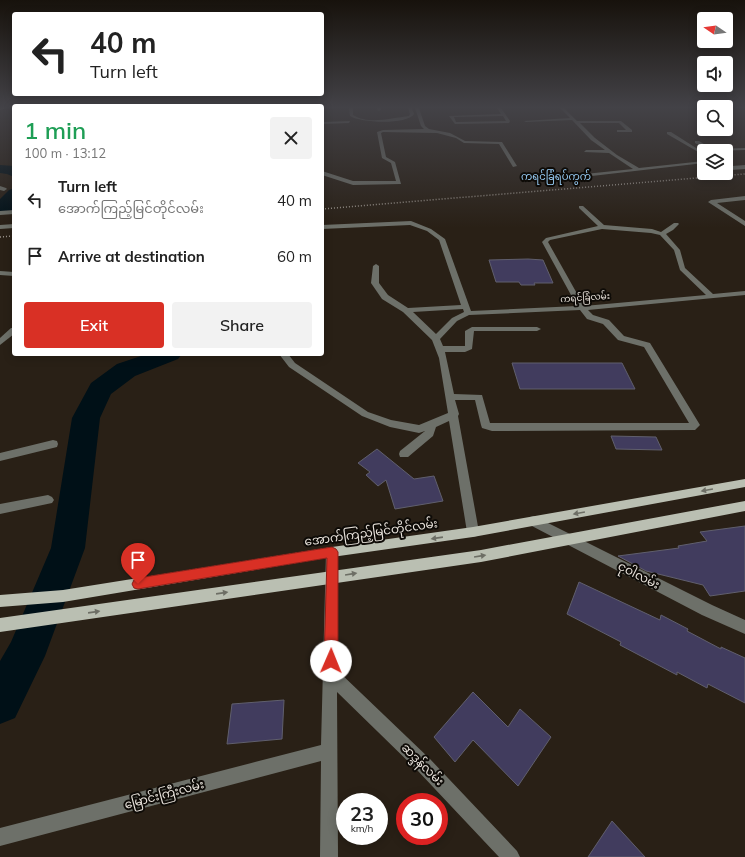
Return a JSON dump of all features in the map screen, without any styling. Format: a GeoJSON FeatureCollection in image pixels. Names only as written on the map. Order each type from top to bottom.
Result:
{"type":"FeatureCollection","features":[{"type":"Feature","properties":{"kind":"main road","name":"အောက်ကြည့်မြင်တိုင်လမ်း"},"geometry":{"type":"LineString","coordinates":[[0,602],[63,596],[332,552],[473,532],[745,483]]}},
{"type":"Feature","properties":{"kind":"main road"},"geometry":{"type":"LineString","coordinates":[[0,626],[481,556],[745,506]]}},
{"type":"Feature","properties":{"kind":"street"},"geometry":{"type":"LineString","coordinates":[[324,174],[359,184],[399,183],[393,162],[384,158],[382,148]]}},
{"type":"Feature","properties":{"kind":"street"},"geometry":{"type":"LineString","coordinates":[[503,148],[515,166]]}},
{"type":"Feature","properties":{"kind":"street"},"geometry":{"type":"LineString","coordinates":[[604,148],[639,170]]}},
{"type":"Feature","properties":{"kind":"street"},"geometry":{"type":"LineString","coordinates":[[706,148],[712,150],[745,149]]}},
{"type":"Feature","properties":{"kind":"street"},"geometry":{"type":"LineString","coordinates":[[586,151],[609,152]]}},
{"type":"Feature","properties":{"kind":"street"},"geometry":{"type":"LineString","coordinates":[[586,176],[697,163]]}},
{"type":"Feature","properties":{"kind":"street"},"geometry":{"type":"LineString","coordinates":[[733,168],[745,167]]}},
{"type":"Feature","properties":{"kind":"street"},"geometry":{"type":"LineString","coordinates":[[324,179],[330,176]]}},
{"type":"Feature","properties":{"kind":"street"},"geometry":{"type":"LineString","coordinates":[[745,198],[711,202],[745,224]]}},
{"type":"Feature","properties":{"kind":"street"},"geometry":{"type":"LineString","coordinates":[[581,208],[602,227]]}},
{"type":"Feature","properties":{"kind":"street"},"geometry":{"type":"LineString","coordinates":[[0,214],[12,212]]}},
{"type":"Feature","properties":{"kind":"street"},"geometry":{"type":"LineString","coordinates":[[324,227],[411,223],[429,230],[442,239],[467,310],[406,310]]}},
{"type":"Feature","properties":{"kind":"street"},"geometry":{"type":"LineString","coordinates":[[662,234],[676,224]]}},
{"type":"Feature","properties":{"kind":"street"},"geometry":{"type":"LineString","coordinates":[[0,227],[12,226]]}},
{"type":"Feature","properties":{"kind":"street"},"geometry":{"type":"LineString","coordinates":[[451,397],[479,397],[486,425],[492,426],[691,427],[695,425],[647,345],[621,338],[606,322],[590,317],[581,307],[545,242],[548,239],[602,227],[641,229],[662,234],[677,250],[682,269],[712,297]]}},
{"type":"Feature","properties":{"kind":"street"},"geometry":{"type":"LineString","coordinates":[[376,266],[375,283],[385,297],[406,310],[438,344],[443,358],[451,397],[473,532]]}},
{"type":"Feature","properties":{"kind":"street"},"geometry":{"type":"LineString","coordinates":[[0,273],[12,274]]}},
{"type":"Feature","properties":{"kind":"street","name":"ကရင်ခြံလမ်း"},"geometry":{"type":"LineString","coordinates":[[438,344],[450,323],[467,310],[581,307],[678,301],[745,293]]}},
{"type":"Feature","properties":{"kind":"street"},"geometry":{"type":"LineString","coordinates":[[438,344],[465,349],[469,347],[468,331],[472,329],[537,329]]}},
{"type":"Feature","properties":{"kind":"street"},"geometry":{"type":"LineString","coordinates":[[0,342],[12,332]]}},
{"type":"Feature","properties":{"kind":"street"},"geometry":{"type":"LineString","coordinates":[[285,356],[292,365],[365,414],[390,423],[419,428],[432,425],[454,414]]}},
{"type":"Feature","properties":{"kind":"street"},"geometry":{"type":"LineString","coordinates":[[404,454],[429,433],[432,425]]}},
{"type":"Feature","properties":{"kind":"street"},"geometry":{"type":"LineString","coordinates":[[0,457],[53,444]]}},
{"type":"Feature","properties":{"kind":"street"},"geometry":{"type":"LineString","coordinates":[[0,509],[48,500]]}},
{"type":"Feature","properties":{"kind":"street","name":"ငုဝါလမ်း"},"geometry":{"type":"LineString","coordinates":[[534,521],[707,610],[745,627]]}},
{"type":"Feature","properties":{"kind":"street"},"geometry":{"type":"LineString","coordinates":[[329,857],[332,552]]}},
{"type":"Feature","properties":{"kind":"street","name":"ဆဒ္ဒန်လမ်း"},"geometry":{"type":"LineString","coordinates":[[331,674],[424,765],[511,857]]}},
{"type":"Feature","properties":{"kind":"street","name":"မြောင်းကြီးလမ်း"},"geometry":{"type":"LineString","coordinates":[[0,836],[329,750]]}},
{"type":"Feature","properties":{"kind":"building"},"geometry":{"type":"Polygon","coordinates":[[[489,260],[543,260],[553,283],[521,285],[519,282],[496,282],[489,260]]]}},
{"type":"Feature","properties":{"kind":"building"},"geometry":{"type":"Polygon","coordinates":[[[512,363],[622,363],[635,389],[520,389],[512,363]]]}},
{"type":"Feature","properties":{"kind":"building"},"geometry":{"type":"Polygon","coordinates":[[[611,436],[656,437],[662,450],[616,449],[611,436]]]}},
{"type":"Feature","properties":{"kind":"building"},"geometry":{"type":"Polygon","coordinates":[[[377,449],[414,479],[434,476],[443,501],[395,509],[386,480],[378,486],[366,475],[370,472],[358,463],[377,449]]]}},
{"type":"Feature","properties":{"kind":"building"},"geometry":{"type":"Polygon","coordinates":[[[745,526],[745,591],[710,596],[703,585],[646,571],[618,556],[679,548],[678,546],[707,541],[700,532],[745,526]]]}},
{"type":"Feature","properties":{"kind":"building"},"geometry":{"type":"Polygon","coordinates":[[[579,582],[660,620],[661,615],[721,649],[721,647],[745,658],[745,703],[708,684],[707,688],[677,672],[677,675],[620,645],[621,642],[567,614],[579,582]]]}},
{"type":"Feature","properties":{"kind":"building"},"geometry":{"type":"Polygon","coordinates":[[[473,692],[508,727],[520,709],[551,737],[518,786],[473,740],[455,762],[434,737],[473,692]]]}},
{"type":"Feature","properties":{"kind":"building"},"geometry":{"type":"Polygon","coordinates":[[[284,700],[282,739],[227,744],[232,704],[284,700]]]}},
{"type":"Feature","properties":{"kind":"building"},"geometry":{"type":"Polygon","coordinates":[[[612,821],[645,857],[588,857],[612,821]]]}},
{"type":"Feature","properties":{"kind":"waterway"},"geometry":{"type":"LineString","coordinates":[[0,169],[12,171]]}},
{"type":"Feature","properties":{"kind":"waterway"},"geometry":{"type":"LineString","coordinates":[[12,195],[3,205],[5,208],[12,209]]}},
{"type":"Feature","properties":{"kind":"waterway"},"geometry":{"type":"LineString","coordinates":[[0,703],[25,656],[68,548],[86,418],[100,389],[126,370],[164,356]]}},
{"type":"Feature","properties":{"kind":"railway"},"geometry":{"type":"LineString","coordinates":[[324,209],[745,174]]}},
{"type":"Feature","properties":{"kind":"railway"},"geometry":{"type":"LineString","coordinates":[[0,237],[12,236]]}},
{"type":"Feature","properties":{"kind":"district","name":"ကရင်ခြံရပ်ကွက်"},"geometry":{"type":"Point","coordinates":[556,176]}},
{"type":"Feature","properties":{"kind":"route"},"geometry":{"type":"LineString","coordinates":[[138,584],[332,552],[331,661]]}}]}
